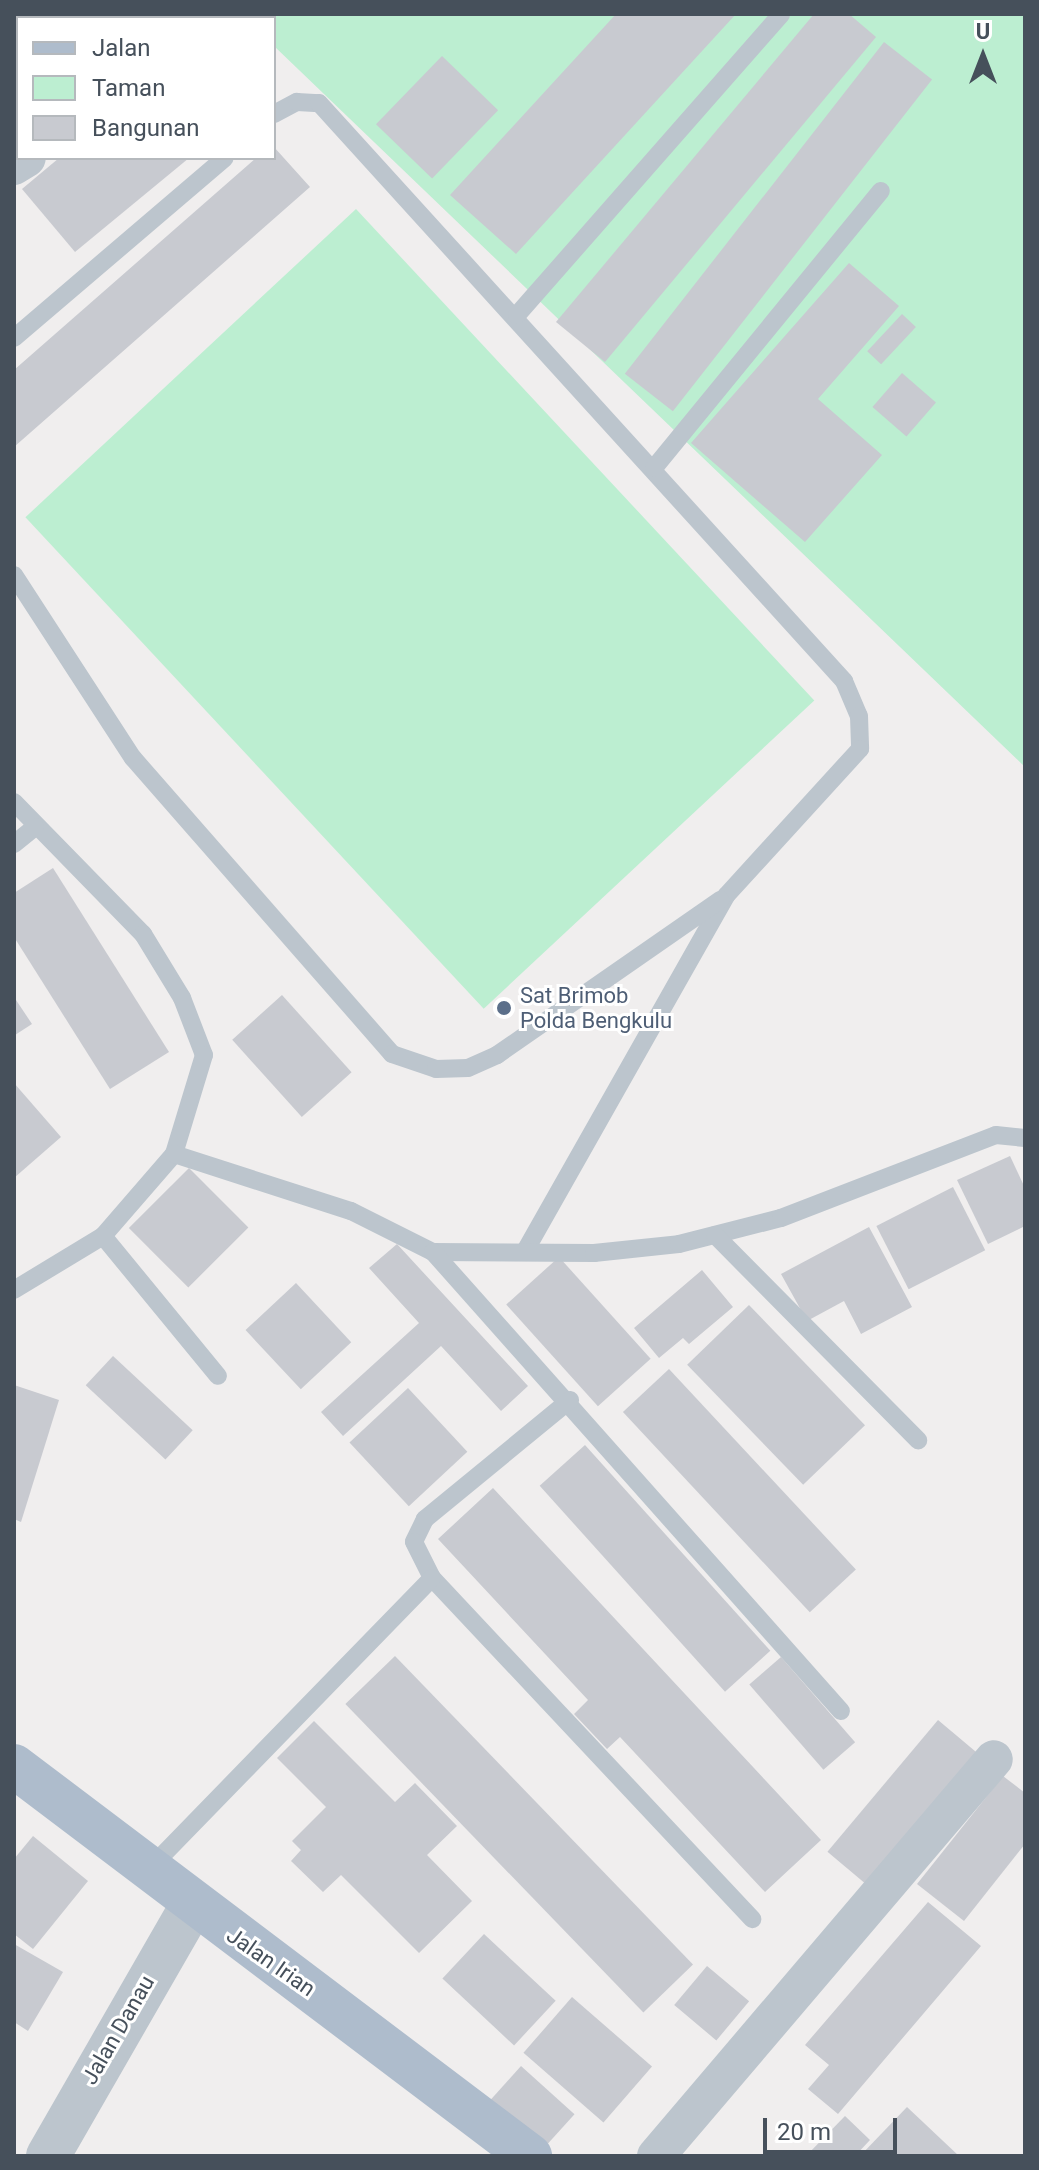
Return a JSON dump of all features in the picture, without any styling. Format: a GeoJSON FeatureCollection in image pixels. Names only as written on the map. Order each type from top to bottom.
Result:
{"type":"FeatureCollection","features":[{"type":"Feature","properties":{"kind":"main road","name":"Jalan Irian"},"geometry":{"type":"LineString","coordinates":[[14,1766],[192,1906],[530,2156]]}},
{"type":"Feature","properties":{"kind":"street"},"geometry":{"type":"LineString","coordinates":[[656,2156],[994,1759]]}},
{"type":"Feature","properties":{"kind":"street","name":"Jalan Danau"},"geometry":{"type":"LineString","coordinates":[[48,2156],[192,1906]]}},
{"type":"Feature","properties":{"kind":"lane"},"geometry":{"type":"LineString","coordinates":[[517,315],[781,14]]}},
{"type":"Feature","properties":{"kind":"lane"},"geometry":{"type":"LineString","coordinates":[[14,575],[133,758],[392,1054],[436,1069],[468,1068],[497,1055],[726,896],[860,749],[859,716],[844,681],[517,315],[319,103],[297,102],[276,113]]}},
{"type":"Feature","properties":{"kind":"lane"},"geometry":{"type":"LineString","coordinates":[[14,338],[223,160]]}},
{"type":"Feature","properties":{"kind":"lane"},"geometry":{"type":"LineString","coordinates":[[654,468],[881,191]]}},
{"type":"Feature","properties":{"kind":"lane"},"geometry":{"type":"LineString","coordinates":[[14,802],[35,827],[143,934],[197,1027],[204,1055],[174,1154],[103,1236],[14,1290]]}},
{"type":"Feature","properties":{"kind":"lane"},"geometry":{"type":"LineString","coordinates":[[14,844],[35,827]]}},
{"type":"Feature","properties":{"kind":"lane"},"geometry":{"type":"LineString","coordinates":[[526,1250],[726,896]]}},
{"type":"Feature","properties":{"kind":"lane"},"geometry":{"type":"LineString","coordinates":[[433,1252],[637,1250],[715,1235],[781,1218],[996,1135],[1025,1138]]}},
{"type":"Feature","properties":{"kind":"lane"},"geometry":{"type":"LineString","coordinates":[[174,1154],[351,1211],[433,1252],[570,1400],[841,1711]]}},
{"type":"Feature","properties":{"kind":"lane"},"geometry":{"type":"LineString","coordinates":[[715,1235],[918,1440]]}},
{"type":"Feature","properties":{"kind":"lane"},"geometry":{"type":"LineString","coordinates":[[103,1236],[218,1376]]}},
{"type":"Feature","properties":{"kind":"lane"},"geometry":{"type":"LineString","coordinates":[[570,1400],[425,1519],[414,1542],[432,1578],[752,1919]]}},
{"type":"Feature","properties":{"kind":"lane"},"geometry":{"type":"LineString","coordinates":[[148,1871],[432,1578]]}},
{"type":"Feature","properties":{"kind":"green space"},"geometry":{"type":"Polygon","coordinates":[[[241,14],[1025,14],[1025,767],[276,48],[276,16],[241,14]]]}},
{"type":"Feature","properties":{"kind":"green space"},"geometry":{"type":"Polygon","coordinates":[[[356,209],[814,700],[484,1009],[25,517],[356,209]]]}},
{"type":"Feature","properties":{"kind":"building"},"geometry":{"type":"Polygon","coordinates":[[[32,14],[187,14],[187,16],[32,14]]]}},
{"type":"Feature","properties":{"kind":"building"},"geometry":{"type":"Polygon","coordinates":[[[616,14],[736,14],[516,254],[450,195],[616,14]]]}},
{"type":"Feature","properties":{"kind":"building"},"geometry":{"type":"Polygon","coordinates":[[[814,14],[849,14],[876,37],[605,362],[556,322],[814,14]]]}},
{"type":"Feature","properties":{"kind":"building"},"geometry":{"type":"Polygon","coordinates":[[[14,34],[16,98],[14,155],[14,34]]]}},
{"type":"Feature","properties":{"kind":"building"},"geometry":{"type":"Polygon","coordinates":[[[884,42],[932,80],[673,411],[625,374],[884,42]]]}},
{"type":"Feature","properties":{"kind":"building"},"geometry":{"type":"Polygon","coordinates":[[[442,56],[498,110],[432,179],[376,124],[442,56]]]}},
{"type":"Feature","properties":{"kind":"building"},"geometry":{"type":"Polygon","coordinates":[[[276,149],[310,187],[14,447],[14,370],[254,160],[276,160],[276,149]]]}},
{"type":"Feature","properties":{"kind":"building"},"geometry":{"type":"Polygon","coordinates":[[[57,160],[187,160],[75,252],[22,189],[57,160]]]}},
{"type":"Feature","properties":{"kind":"building"},"geometry":{"type":"Polygon","coordinates":[[[849,263],[899,306],[818,399],[882,455],[805,542],[691,443],[849,263]]]}},
{"type":"Feature","properties":{"kind":"building"},"geometry":{"type":"Polygon","coordinates":[[[902,314],[916,327],[881,364],[867,351],[902,314]]]}},
{"type":"Feature","properties":{"kind":"building"},"geometry":{"type":"Polygon","coordinates":[[[902,373],[936,403],[906,436],[872,407],[902,373]]]}},
{"type":"Feature","properties":{"kind":"building"},"geometry":{"type":"Polygon","coordinates":[[[53,868],[169,1052],[110,1089],[14,937],[14,893],[53,868]]]}},
{"type":"Feature","properties":{"kind":"building"},"geometry":{"type":"Polygon","coordinates":[[[282,995],[352,1072],[302,1117],[232,1040],[282,995]]]}},
{"type":"Feature","properties":{"kind":"building"},"geometry":{"type":"Polygon","coordinates":[[[14,997],[32,1024],[15,1035],[14,1033],[14,997]]]}},
{"type":"Feature","properties":{"kind":"building"},"geometry":{"type":"Polygon","coordinates":[[[14,1083],[61,1137],[14,1178],[14,1083]]]}},
{"type":"Feature","properties":{"kind":"building"},"geometry":{"type":"Polygon","coordinates":[[[1010,1156],[1025,1188],[1025,1226],[988,1244],[957,1180],[1010,1156]]]}},
{"type":"Feature","properties":{"kind":"building"},"geometry":{"type":"Polygon","coordinates":[[[189,1168],[248,1227],[188,1288],[129,1228],[189,1168]]]}},
{"type":"Feature","properties":{"kind":"building"},"geometry":{"type":"Polygon","coordinates":[[[953,1187],[985,1250],[909,1289],[876,1226],[953,1187]]]}},
{"type":"Feature","properties":{"kind":"building"},"geometry":{"type":"Polygon","coordinates":[[[869,1227],[912,1307],[861,1334],[844,1301],[807,1321],[781,1274],[869,1227]]]}},
{"type":"Feature","properties":{"kind":"building"},"geometry":{"type":"Polygon","coordinates":[[[397,1244],[528,1386],[501,1411],[441,1346],[343,1436],[321,1412],[419,1323],[369,1268],[397,1244]]]}},
{"type":"Feature","properties":{"kind":"building"},"geometry":{"type":"Polygon","coordinates":[[[559,1257],[651,1359],[598,1406],[506,1305],[559,1257]]]}},
{"type":"Feature","properties":{"kind":"building"},"geometry":{"type":"Polygon","coordinates":[[[702,1270],[733,1307],[689,1344],[683,1338],[659,1358],[634,1328],[702,1270]]]}},
{"type":"Feature","properties":{"kind":"building"},"geometry":{"type":"Polygon","coordinates":[[[296,1283],[351,1342],[301,1389],[246,1330],[296,1283]]]}},
{"type":"Feature","properties":{"kind":"building"},"geometry":{"type":"Polygon","coordinates":[[[749,1305],[865,1425],[803,1485],[687,1365],[749,1305]]]}},
{"type":"Feature","properties":{"kind":"building"},"geometry":{"type":"Polygon","coordinates":[[[113,1356],[193,1430],[165,1460],[86,1385],[113,1356]]]}},
{"type":"Feature","properties":{"kind":"building"},"geometry":{"type":"Polygon","coordinates":[[[669,1369],[856,1569],[810,1612],[623,1412],[669,1369]]]}},
{"type":"Feature","properties":{"kind":"building"},"geometry":{"type":"Polygon","coordinates":[[[14,1385],[59,1400],[21,1522],[14,1519],[14,1385]]]}},
{"type":"Feature","properties":{"kind":"building"},"geometry":{"type":"Polygon","coordinates":[[[408,1388],[467,1452],[409,1506],[349,1443],[408,1388]]]}},
{"type":"Feature","properties":{"kind":"building"},"geometry":{"type":"Polygon","coordinates":[[[585,1445],[770,1651],[725,1692],[540,1486],[585,1445]]]}},
{"type":"Feature","properties":{"kind":"building"},"geometry":{"type":"Polygon","coordinates":[[[493,1488],[821,1840],[765,1892],[620,1737],[607,1749],[574,1714],[588,1700],[438,1539],[493,1488]]]}},
{"type":"Feature","properties":{"kind":"building"},"geometry":{"type":"Polygon","coordinates":[[[395,1656],[693,1965],[643,2013],[345,1704],[395,1656]]]}},
{"type":"Feature","properties":{"kind":"building"},"geometry":{"type":"Polygon","coordinates":[[[781,1657],[855,1742],[823,1770],[749,1685],[781,1657]]]}},
{"type":"Feature","properties":{"kind":"building"},"geometry":{"type":"Polygon","coordinates":[[[938,1720],[985,1759],[874,1891],[827,1852],[938,1720]]]}},
{"type":"Feature","properties":{"kind":"building"},"geometry":{"type":"Polygon","coordinates":[[[314,1721],[395,1802],[415,1783],[457,1826],[427,1855],[472,1901],[419,1953],[341,1875],[323,1892],[291,1861],[301,1850],[292,1841],[326,1807],[277,1758],[314,1721]]]}},
{"type":"Feature","properties":{"kind":"building"},"geometry":{"type":"Polygon","coordinates":[[[1003,1776],[1025,1793],[1025,1844],[964,1921],[917,1884],[1003,1776]]]}},
{"type":"Feature","properties":{"kind":"building"},"geometry":{"type":"Polygon","coordinates":[[[33,1836],[88,1881],[33,1949],[14,1934],[14,1859],[33,1836]]]}},
{"type":"Feature","properties":{"kind":"building"},"geometry":{"type":"Polygon","coordinates":[[[928,1902],[981,1946],[838,2114],[808,2089],[829,2065],[805,2045],[928,1902]]]}},
{"type":"Feature","properties":{"kind":"building"},"geometry":{"type":"Polygon","coordinates":[[[484,1934],[556,2001],[514,2045],[442,1979],[484,1934]]]}},
{"type":"Feature","properties":{"kind":"building"},"geometry":{"type":"Polygon","coordinates":[[[14,1944],[63,1972],[28,2031],[14,2022],[14,1944]]]}},
{"type":"Feature","properties":{"kind":"building"},"geometry":{"type":"Polygon","coordinates":[[[707,1966],[749,2001],[716,2040],[674,2005],[707,1966]]]}},
{"type":"Feature","properties":{"kind":"building"},"geometry":{"type":"Polygon","coordinates":[[[572,1997],[652,2067],[603,2122],[523,2053],[572,1997]]]}},
{"type":"Feature","properties":{"kind":"building"},"geometry":{"type":"Polygon","coordinates":[[[521,2066],[575,2114],[544,2148],[491,2099],[521,2066]]]}},
{"type":"Feature","properties":{"kind":"building"},"geometry":{"type":"Polygon","coordinates":[[[907,2107],[959,2156],[860,2156],[907,2107]]]}},
{"type":"Feature","properties":{"kind":"building"},"geometry":{"type":"Polygon","coordinates":[[[845,2116],[870,2140],[855,2156],[806,2156],[845,2116]]]}},
{"type":"Feature","properties":{"kind":"place","name":"Sat Brimob Polda Bengkulu"},"geometry":{"type":"Point","coordinates":[504,1008]}}]}
